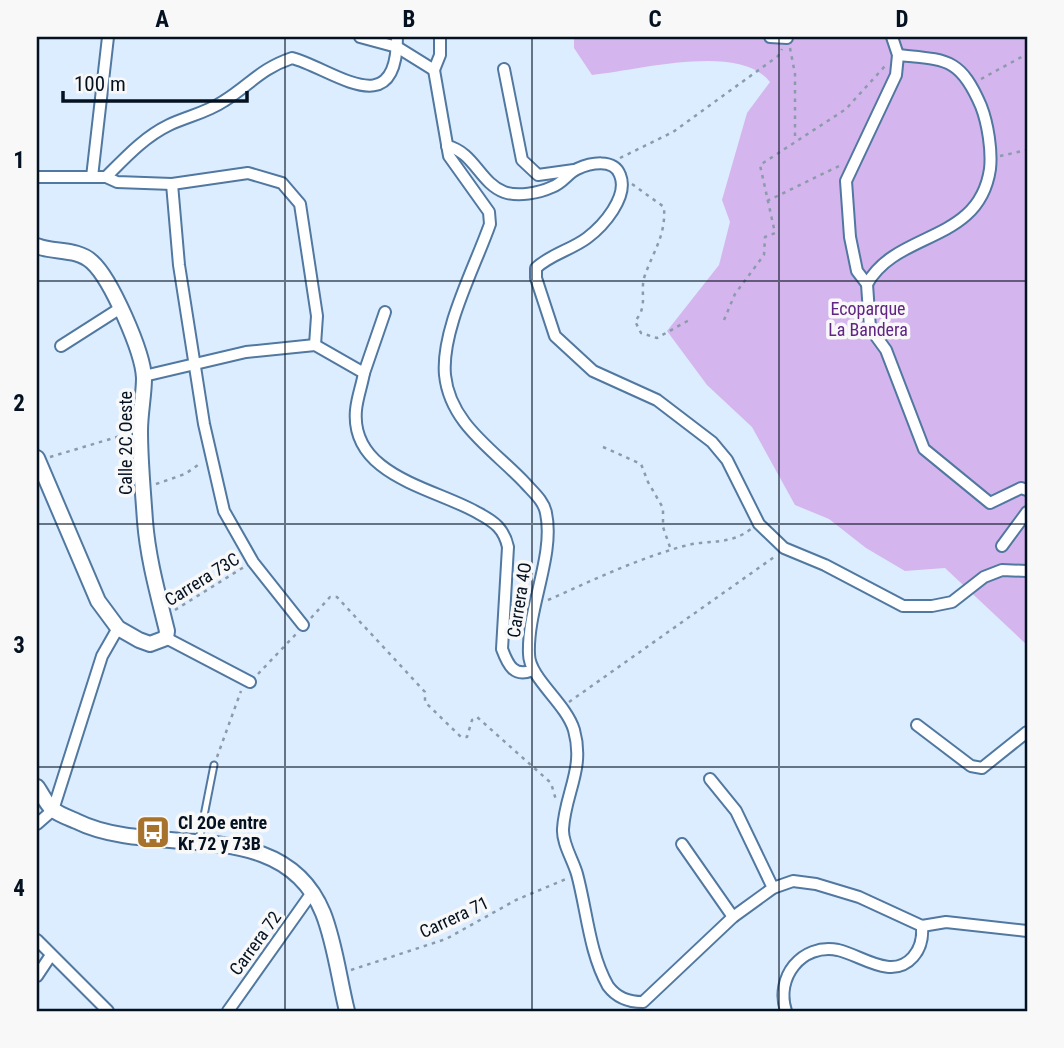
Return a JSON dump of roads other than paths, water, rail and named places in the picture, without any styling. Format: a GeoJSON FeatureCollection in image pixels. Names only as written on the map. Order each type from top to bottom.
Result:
{"type":"FeatureCollection","features":[{"type":"Feature","properties":{"kind":"street"},"geometry":{"type":"LineString","coordinates":[[92,177],[108,37]]}},
{"type":"Feature","properties":{"kind":"street"},"geometry":{"type":"LineString","coordinates":[[360,37],[397,42],[434,70],[440,55],[440,37]]}},
{"type":"Feature","properties":{"kind":"street"},"geometry":{"type":"LineString","coordinates":[[771,37],[787,38]]}},
{"type":"Feature","properties":{"kind":"street"},"geometry":{"type":"LineString","coordinates":[[867,284],[857,271],[853,257],[846,181],[896,75],[898,55],[892,37]]}},
{"type":"Feature","properties":{"kind":"street"},"geometry":{"type":"LineString","coordinates":[[106,177],[146,139],[170,125],[204,113],[227,100],[268,66],[292,58],[361,88],[387,76],[397,42]]}},
{"type":"Feature","properties":{"kind":"street"},"geometry":{"type":"LineString","coordinates":[[898,55],[945,60],[954,65],[969,84],[982,108],[991,157],[986,192],[976,208],[939,235],[902,252],[872,275],[867,284],[870,328],[886,350],[924,449],[990,503],[1021,488],[1027,490]]}},
{"type":"Feature","properties":{"kind":"street"},"geometry":{"type":"LineString","coordinates":[[504,69],[522,160],[538,175],[574,170],[593,164],[608,164],[621,176],[621,193],[610,215],[588,238],[545,260],[536,268],[536,278],[555,337],[586,366],[639,394],[657,400],[712,442],[727,460],[759,524],[784,548],[825,565],[903,607],[952,602],[984,577],[1002,570],[1027,570]]}},
{"type":"Feature","properties":{"kind":"street","name":"Carrera 4O"},"geometry":{"type":"LineString","coordinates":[[434,70],[447,146],[457,171],[489,212],[490,224],[444,354],[448,394],[464,424],[519,477],[545,508],[547,532],[532,607],[528,658],[533,670]]}},
{"type":"Feature","properties":{"kind":"street"},"geometry":{"type":"LineString","coordinates":[[447,146],[467,155],[490,182],[504,192],[523,194],[551,188],[567,180],[574,170]]}},
{"type":"Feature","properties":{"kind":"street"},"geometry":{"type":"LineString","coordinates":[[37,177],[106,177],[117,182],[172,184],[248,173],[282,183],[293,192],[300,204],[317,316],[316,345]]}},
{"type":"Feature","properties":{"kind":"street"},"geometry":{"type":"LineString","coordinates":[[172,184],[179,265],[204,424],[224,511],[253,562],[303,625]]}},
{"type":"Feature","properties":{"kind":"street","name":"Calle 2C Oeste"},"geometry":{"type":"LineString","coordinates":[[37,246],[55,252],[76,253],[92,261],[119,309],[144,376],[140,430],[143,489],[150,564],[164,617],[166,638]]}},
{"type":"Feature","properties":{"kind":"street"},"geometry":{"type":"LineString","coordinates":[[61,346],[119,309]]}},
{"type":"Feature","properties":{"kind":"street"},"geometry":{"type":"LineString","coordinates":[[385,312],[364,373],[356,412],[360,438],[372,458],[393,475],[452,498],[495,523],[505,534],[508,547],[502,649],[507,663],[514,671],[524,674],[533,670],[564,707],[574,730],[578,757],[577,773],[562,830],[577,874],[585,920],[600,971],[613,993],[630,1002],[643,1002],[733,918],[773,888],[793,881],[816,884],[859,897],[922,926],[946,922],[1027,931]]}},
{"type":"Feature","properties":{"kind":"street"},"geometry":{"type":"LineString","coordinates":[[144,376],[246,352],[316,345],[364,373]]}},
{"type":"Feature","properties":{"kind":"street"},"geometry":{"type":"LineString","coordinates":[[37,459],[98,601],[118,628],[150,644],[166,638],[250,682]]}},
{"type":"Feature","properties":{"kind":"street"},"geometry":{"type":"LineString","coordinates":[[1002,546],[1027,513]]}},
{"type":"Feature","properties":{"kind":"street"},"geometry":{"type":"LineString","coordinates":[[37,824],[53,810],[102,656],[118,628]]}},
{"type":"Feature","properties":{"kind":"street"},"geometry":{"type":"LineString","coordinates":[[917,725],[971,766],[982,768],[1027,732]]}},
{"type":"Feature","properties":{"kind":"street"},"geometry":{"type":"LineString","coordinates":[[710,779],[736,811],[773,888]]}},
{"type":"Feature","properties":{"kind":"street"},"geometry":{"type":"LineString","coordinates":[[37,787],[53,810],[90,828],[198,844],[250,848],[271,856],[292,870],[322,911],[347,1011]]}},
{"type":"Feature","properties":{"kind":"street"},"geometry":{"type":"LineString","coordinates":[[682,844],[733,918]]}},
{"type":"Feature","properties":{"kind":"street","name":"Carrera 72"},"geometry":{"type":"LineString","coordinates":[[228,1011],[311,894]]}},
{"type":"Feature","properties":{"kind":"street"},"geometry":{"type":"LineString","coordinates":[[786,1011],[782,998],[783,985],[789,969],[801,960],[822,950],[836,950],[883,967],[898,966],[911,960],[919,950],[922,926]]}},
{"type":"Feature","properties":{"kind":"street"},"geometry":{"type":"LineString","coordinates":[[37,940],[108,1011]]}},
{"type":"Feature","properties":{"kind":"street"},"geometry":{"type":"LineString","coordinates":[[37,976],[51,955]]}},
{"type":"Feature","properties":{"kind":"lane"},"geometry":{"type":"LineString","coordinates":[[198,844],[214,765]]}},
{"type":"Feature","properties":{"kind":"place","name":"Cl 2Oe entre Kr 72 y 73B"},"geometry":{"type":"Point","coordinates":[153,832]}},
{"type":"Feature","properties":{"kind":"park label","name":"Ecoparque La Bandera"},"geometry":{"type":"Point","coordinates":[868,318]}}]}
